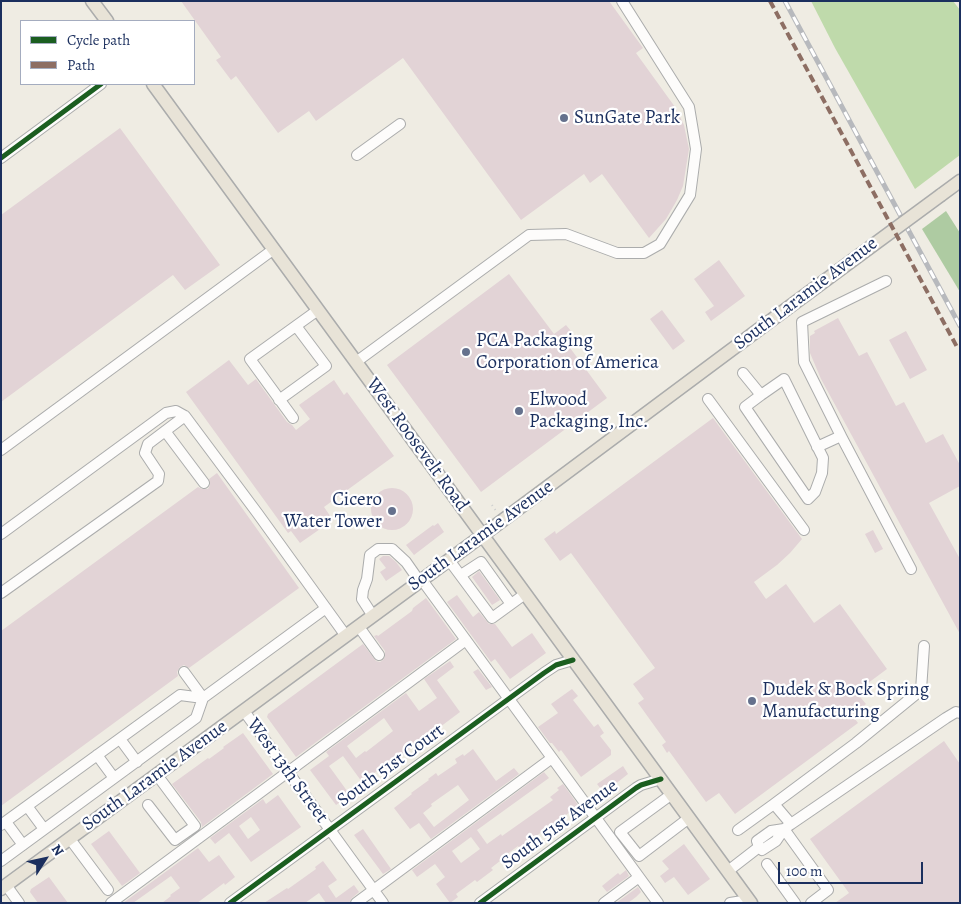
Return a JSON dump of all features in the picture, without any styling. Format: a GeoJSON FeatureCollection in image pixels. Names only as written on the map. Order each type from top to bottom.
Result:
{"type":"FeatureCollection","features":[{"type":"Feature","properties":{"kind":"main road"},"geometry":{"type":"LineString","coordinates":[[92,1],[106,20]]}},
{"type":"Feature","properties":{"kind":"main road","name":"West Roosevelt Road"},"geometry":{"type":"LineString","coordinates":[[153,85],[750,901]]}},
{"type":"Feature","properties":{"kind":"main road","name":"South Laramie Avenue"},"geometry":{"type":"LineString","coordinates":[[4,887],[483,536],[960,181]]}},
{"type":"Feature","properties":{"kind":"street"},"geometry":{"type":"LineString","coordinates":[[356,362],[529,235],[566,234],[617,253],[644,252],[660,244],[690,195],[696,149],[689,107],[622,1]]}},
{"type":"Feature","properties":{"kind":"street"},"geometry":{"type":"LineString","coordinates":[[1,158],[100,85]]}},
{"type":"Feature","properties":{"kind":"street"},"geometry":{"type":"LineString","coordinates":[[357,155],[400,124]]}},
{"type":"Feature","properties":{"kind":"street"},"geometry":{"type":"LineString","coordinates":[[1,450],[274,249]]}},
{"type":"Feature","properties":{"kind":"street"},"geometry":{"type":"LineString","coordinates":[[886,281],[802,322],[804,362],[911,569]]}},
{"type":"Feature","properties":{"kind":"street"},"geometry":{"type":"LineString","coordinates":[[293,418],[250,359],[318,310]]}},
{"type":"Feature","properties":{"kind":"street"},"geometry":{"type":"LineString","coordinates":[[279,400],[326,366],[296,326]]}},
{"type":"Feature","properties":{"kind":"street"},"geometry":{"type":"LineString","coordinates":[[743,373],[761,395]]}},
{"type":"Feature","properties":{"kind":"street"},"geometry":{"type":"LineString","coordinates":[[784,379],[823,458],[822,473],[815,492],[808,499],[746,407],[761,395],[784,379]]}},
{"type":"Feature","properties":{"kind":"street"},"geometry":{"type":"LineString","coordinates":[[708,399],[804,530]]}},
{"type":"Feature","properties":{"kind":"street"},"geometry":{"type":"LineString","coordinates":[[1,534],[166,413],[176,410],[185,416],[346,636]]}},
{"type":"Feature","properties":{"kind":"street"},"geometry":{"type":"LineString","coordinates":[[1,593],[158,480],[159,474],[145,453],[148,444],[185,416]]}},
{"type":"Feature","properties":{"kind":"street"},"geometry":{"type":"LineString","coordinates":[[165,431],[204,483]]}},
{"type":"Feature","properties":{"kind":"street"},"geometry":{"type":"LineString","coordinates":[[818,447],[841,436]]}},
{"type":"Feature","properties":{"kind":"street"},"geometry":{"type":"LineString","coordinates":[[373,616],[362,599],[370,555],[378,549],[392,549],[406,562],[466,640],[658,903]]}},
{"type":"Feature","properties":{"kind":"street"},"geometry":{"type":"LineString","coordinates":[[449,560],[492,618],[525,594]]}},
{"type":"Feature","properties":{"kind":"street"},"geometry":{"type":"LineString","coordinates":[[461,575],[481,562],[511,604]]}},
{"type":"Feature","properties":{"kind":"street"},"geometry":{"type":"LineString","coordinates":[[1,861],[196,718],[203,698],[326,608]]}},
{"type":"Feature","properties":{"kind":"street"},"geometry":{"type":"LineString","coordinates":[[359,627],[379,655]]}},
{"type":"Feature","properties":{"kind":"street"},"geometry":{"type":"LineString","coordinates":[[111,903],[466,640]]}},
{"type":"Feature","properties":{"kind":"street"},"geometry":{"type":"LineString","coordinates":[[738,830],[856,742],[921,690],[924,646]]}},
{"type":"Feature","properties":{"kind":"street","name":"South 51st Court"},"geometry":{"type":"LineString","coordinates":[[230,903],[544,673],[556,665],[573,660]]}},
{"type":"Feature","properties":{"kind":"street"},"geometry":{"type":"LineString","coordinates":[[184,672],[203,698]]}},
{"type":"Feature","properties":{"kind":"street"},"geometry":{"type":"LineString","coordinates":[[23,845],[4,823],[180,695],[203,698]]}},
{"type":"Feature","properties":{"kind":"street","name":"West 13th Street"},"geometry":{"type":"LineString","coordinates":[[244,711],[383,903]]}},
{"type":"Feature","properties":{"kind":"street"},"geometry":{"type":"LineString","coordinates":[[728,871],[759,846],[757,841],[771,830],[787,827],[946,718],[956,712],[960,713]]}},
{"type":"Feature","properties":{"kind":"street"},"geometry":{"type":"LineString","coordinates":[[120,739],[136,762]]}},
{"type":"Feature","properties":{"kind":"street"},"geometry":{"type":"LineString","coordinates":[[97,755],[114,778]]}},
{"type":"Feature","properties":{"kind":"street"},"geometry":{"type":"LineString","coordinates":[[356,903],[552,758]]}},
{"type":"Feature","properties":{"kind":"street"},"geometry":{"type":"LineString","coordinates":[[148,805],[175,840],[195,826],[157,775]]}},
{"type":"Feature","properties":{"kind":"street","name":"South 51st Avenue"},"geometry":{"type":"LineString","coordinates":[[480,903],[641,785],[661,779]]}},
{"type":"Feature","properties":{"kind":"street"},"geometry":{"type":"LineString","coordinates":[[672,794],[620,832],[639,856],[689,818]]}},
{"type":"Feature","properties":{"kind":"street"},"geometry":{"type":"LineString","coordinates":[[774,804],[828,890],[811,903]]}},
{"type":"Feature","properties":{"kind":"street"},"geometry":{"type":"LineString","coordinates":[[27,806],[44,829]]}},
{"type":"Feature","properties":{"kind":"street"},"geometry":{"type":"LineString","coordinates":[[70,839],[108,890]]}},
{"type":"Feature","properties":{"kind":"street"},"geometry":{"type":"LineString","coordinates":[[767,864],[794,903]]}},
{"type":"Feature","properties":{"kind":"street"},"geometry":{"type":"LineString","coordinates":[[604,903],[639,877]]}},
{"type":"Feature","properties":{"kind":"street"},"geometry":{"type":"LineString","coordinates":[[4,887],[19,903]]}},
{"type":"Feature","properties":{"kind":"street"},"geometry":{"type":"LineString","coordinates":[[730,903],[750,901]]}},
{"type":"Feature","properties":{"kind":"path"},"geometry":{"type":"LineString","coordinates":[[492,505],[496,510]]}},
{"type":"Feature","properties":{"kind":"green space"},"geometry":{"type":"Polygon","coordinates":[[[811,1],[953,1],[960,10],[960,155],[915,189],[835,48],[811,1]]]}},
{"type":"Feature","properties":{"kind":"green space"},"geometry":{"type":"Polygon","coordinates":[[[946,211],[960,233],[960,292],[922,229],[946,211]]]}},
{"type":"Feature","properties":{"kind":"building","name":"SunGate Park"},"geometry":{"type":"Polygon","coordinates":[[[181,1],[609,1],[643,48],[636,53],[675,107],[684,125],[689,149],[683,186],[666,219],[649,238],[602,174],[590,183],[584,174],[521,220],[403,58],[316,121],[309,111],[278,133],[236,76],[231,80],[216,60],[221,57],[181,1]]]}},
{"type":"Feature","properties":{"kind":"building"},"geometry":{"type":"Polygon","coordinates":[[[120,128],[220,265],[185,290],[173,275],[1,402],[1,215],[120,128]]]}},
{"type":"Feature","properties":{"kind":"building"},"geometry":{"type":"Polygon","coordinates":[[[719,260],[745,296],[711,321],[705,312],[714,306],[694,279],[719,260]]]}},
{"type":"Feature","properties":{"kind":"building"},"geometry":{"type":"Polygon","coordinates":[[[509,274],[554,334],[566,325],[571,331],[562,337],[607,398],[481,492],[387,365],[509,274]]]}},
{"type":"Feature","properties":{"kind":"building"},"geometry":{"type":"Polygon","coordinates":[[[662,310],[685,341],[673,350],[650,319],[662,310]]]}},
{"type":"Feature","properties":{"kind":"building"},"geometry":{"type":"Polygon","coordinates":[[[838,318],[859,356],[867,352],[896,406],[904,402],[926,443],[943,434],[960,465],[960,486],[929,503],[960,559],[960,634],[821,379],[810,353],[810,336],[815,333],[814,331],[838,318]]]}},
{"type":"Feature","properties":{"kind":"building"},"geometry":{"type":"Polygon","coordinates":[[[906,331],[927,370],[910,379],[889,340],[906,331]]]}},
{"type":"Feature","properties":{"kind":"building"},"geometry":{"type":"Polygon","coordinates":[[[229,360],[248,385],[256,379],[287,422],[296,430],[310,419],[299,405],[334,380],[344,395],[347,392],[394,456],[324,507],[333,520],[300,543],[291,531],[288,533],[186,392],[229,360]]]}},
{"type":"Feature","properties":{"kind":"building"},"geometry":{"type":"Polygon","coordinates":[[[713,418],[802,539],[777,565],[754,582],[766,599],[786,584],[814,623],[840,604],[887,669],[856,692],[866,704],[852,715],[858,723],[735,814],[719,793],[706,802],[669,751],[667,753],[662,745],[666,742],[638,703],[644,699],[633,684],[655,668],[571,553],[560,561],[544,539],[555,531],[556,534],[713,418]]]}},
{"type":"Feature","properties":{"kind":"building"},"geometry":{"type":"Polygon","coordinates":[[[217,473],[299,588],[189,668],[184,665],[180,667],[177,672],[178,676],[1,806],[1,631],[198,487],[208,489],[210,485],[209,479],[217,473]]]}},
{"type":"Feature","properties":{"kind":"building","name":"Cicero Water Tower"},"geometry":{"type":"Polygon","coordinates":[[[392,488],[407,494],[413,509],[407,524],[392,530],[377,524],[371,509],[377,494],[392,488]]]}},
{"type":"Feature","properties":{"kind":"building"},"geometry":{"type":"Polygon","coordinates":[[[438,523],[444,532],[414,555],[406,545],[438,523]]]}},
{"type":"Feature","properties":{"kind":"building"},"geometry":{"type":"Polygon","coordinates":[[[873,530],[883,549],[875,553],[865,534],[873,530]]]}},
{"type":"Feature","properties":{"kind":"building"},"geometry":{"type":"Polygon","coordinates":[[[383,556],[389,556],[402,570],[386,581],[380,572],[386,568],[379,559],[383,556]]]}},
{"type":"Feature","properties":{"kind":"building"},"geometry":{"type":"Polygon","coordinates":[[[479,571],[500,600],[492,605],[472,577],[479,571]]]}},
{"type":"Feature","properties":{"kind":"building"},"geometry":{"type":"Polygon","coordinates":[[[457,595],[473,617],[479,612],[489,624],[495,624],[512,647],[532,633],[546,653],[510,679],[495,659],[491,662],[447,602],[457,595]]]}},
{"type":"Feature","properties":{"kind":"building"},"geometry":{"type":"Polygon","coordinates":[[[426,598],[456,639],[296,757],[267,717],[268,714],[363,644],[376,661],[380,662],[383,660],[385,651],[374,636],[378,636],[412,611],[413,608],[426,598]]]}},
{"type":"Feature","properties":{"kind":"building"},"geometry":{"type":"Polygon","coordinates":[[[450,661],[454,667],[437,680],[460,712],[362,782],[343,756],[329,766],[350,795],[336,805],[310,770],[329,756],[326,752],[406,693],[419,711],[437,698],[424,679],[450,661]],[[384,718],[347,746],[356,758],[393,731],[384,718]]]}},
{"type":"Feature","properties":{"kind":"building"},"geometry":{"type":"Polygon","coordinates":[[[478,669],[492,687],[486,690],[473,672],[478,669]]]}},
{"type":"Feature","properties":{"kind":"building"},"geometry":{"type":"Polygon","coordinates":[[[572,689],[578,696],[573,700],[594,727],[598,724],[604,733],[600,736],[611,750],[611,755],[581,777],[561,750],[559,752],[538,727],[558,713],[551,704],[572,689]]]}},
{"type":"Feature","properties":{"kind":"building"},"geometry":{"type":"Polygon","coordinates":[[[243,733],[273,774],[202,827],[201,822],[172,784],[243,733]]]}},
{"type":"Feature","properties":{"kind":"building"},"geometry":{"type":"Polygon","coordinates":[[[944,741],[960,764],[960,903],[835,903],[849,893],[810,839],[944,741]]]}},
{"type":"Feature","properties":{"kind":"building"},"geometry":{"type":"Polygon","coordinates":[[[473,749],[496,781],[514,768],[519,774],[431,839],[419,823],[410,829],[394,808],[436,773],[438,776],[457,763],[455,759],[463,754],[464,756],[473,749]],[[458,785],[431,804],[432,806],[423,813],[434,827],[469,800],[458,785]]]}},
{"type":"Feature","properties":{"kind":"building"},"geometry":{"type":"Polygon","coordinates":[[[623,766],[628,774],[604,793],[597,784],[623,766]]]}},
{"type":"Feature","properties":{"kind":"building"},"geometry":{"type":"Polygon","coordinates":[[[544,772],[549,778],[477,830],[487,844],[501,834],[502,836],[553,800],[550,797],[563,784],[581,809],[575,813],[573,810],[519,848],[518,846],[499,860],[491,868],[493,870],[456,894],[458,897],[450,903],[436,884],[445,877],[435,864],[417,877],[412,870],[544,772]],[[471,837],[452,851],[461,863],[480,849],[471,837]]]}},
{"type":"Feature","properties":{"kind":"building"},"geometry":{"type":"Polygon","coordinates":[[[278,795],[301,827],[251,862],[229,833],[215,844],[210,838],[263,799],[266,804],[278,795]],[[251,817],[239,826],[248,839],[260,830],[251,817]]]}},
{"type":"Feature","properties":{"kind":"building"},"geometry":{"type":"Polygon","coordinates":[[[363,829],[391,869],[383,874],[354,835],[363,829]]]}},
{"type":"Feature","properties":{"kind":"building"},"geometry":{"type":"Polygon","coordinates":[[[109,831],[140,873],[122,886],[91,844],[109,831]]]}},
{"type":"Feature","properties":{"kind":"building"},"geometry":{"type":"Polygon","coordinates":[[[684,844],[710,879],[688,895],[674,877],[665,883],[660,876],[669,869],[662,861],[684,844]]]}},
{"type":"Feature","properties":{"kind":"building"},"geometry":{"type":"Polygon","coordinates":[[[198,848],[209,862],[219,855],[235,877],[197,903],[162,903],[180,888],[171,876],[133,903],[123,903],[198,848]]]}},
{"type":"Feature","properties":{"kind":"building"},"geometry":{"type":"Polygon","coordinates":[[[323,861],[337,880],[328,886],[336,898],[354,885],[359,892],[349,903],[326,903],[319,893],[305,903],[264,903],[288,889],[316,869],[315,867],[323,861]]]}},
{"type":"Feature","properties":{"kind":"building"},"geometry":{"type":"Polygon","coordinates":[[[626,870],[629,876],[607,892],[602,886],[618,873],[620,875],[626,870]]]}},
{"type":"Feature","properties":{"kind":"building"},"geometry":{"type":"Polygon","coordinates":[[[49,877],[68,903],[38,903],[30,892],[31,889],[49,877]]]}},
{"type":"Feature","properties":{"kind":"building"},"geometry":{"type":"Polygon","coordinates":[[[638,887],[641,892],[628,903],[616,903],[638,887]]]}},
{"type":"Feature","properties":{"kind":"railway"},"geometry":{"type":"LineString","coordinates":[[785,1],[960,326]]}},
{"type":"Feature","properties":{"kind":"marked path"},"geometry":{"type":"LineString","coordinates":[[770,1],[957,347]]}},
{"type":"Feature","properties":{"kind":"cycle path"},"geometry":{"type":"LineString","coordinates":[[1,158],[100,85]]}},
{"type":"Feature","properties":{"kind":"cycle path"},"geometry":{"type":"LineString","coordinates":[[230,903],[544,673],[556,665],[573,660]]}},
{"type":"Feature","properties":{"kind":"cycle path"},"geometry":{"type":"LineString","coordinates":[[480,903],[636,788],[661,779]]}},
{"type":"Feature","properties":{"kind":"place","name":"SunGate Park"},"geometry":{"type":"Point","coordinates":[564,118]}},
{"type":"Feature","properties":{"kind":"place","name":"PCA Packaging Corporation of America"},"geometry":{"type":"Point","coordinates":[466,352]}},
{"type":"Feature","properties":{"kind":"place","name":"Elwood Packaging, Inc."},"geometry":{"type":"Point","coordinates":[519,411]}},
{"type":"Feature","properties":{"kind":"place","name":"Cicero Water Tower"},"geometry":{"type":"Point","coordinates":[392,511]}},
{"type":"Feature","properties":{"kind":"place","name":"Dudek & Bock Spring Manufacturing"},"geometry":{"type":"Point","coordinates":[752,701]}}]}
